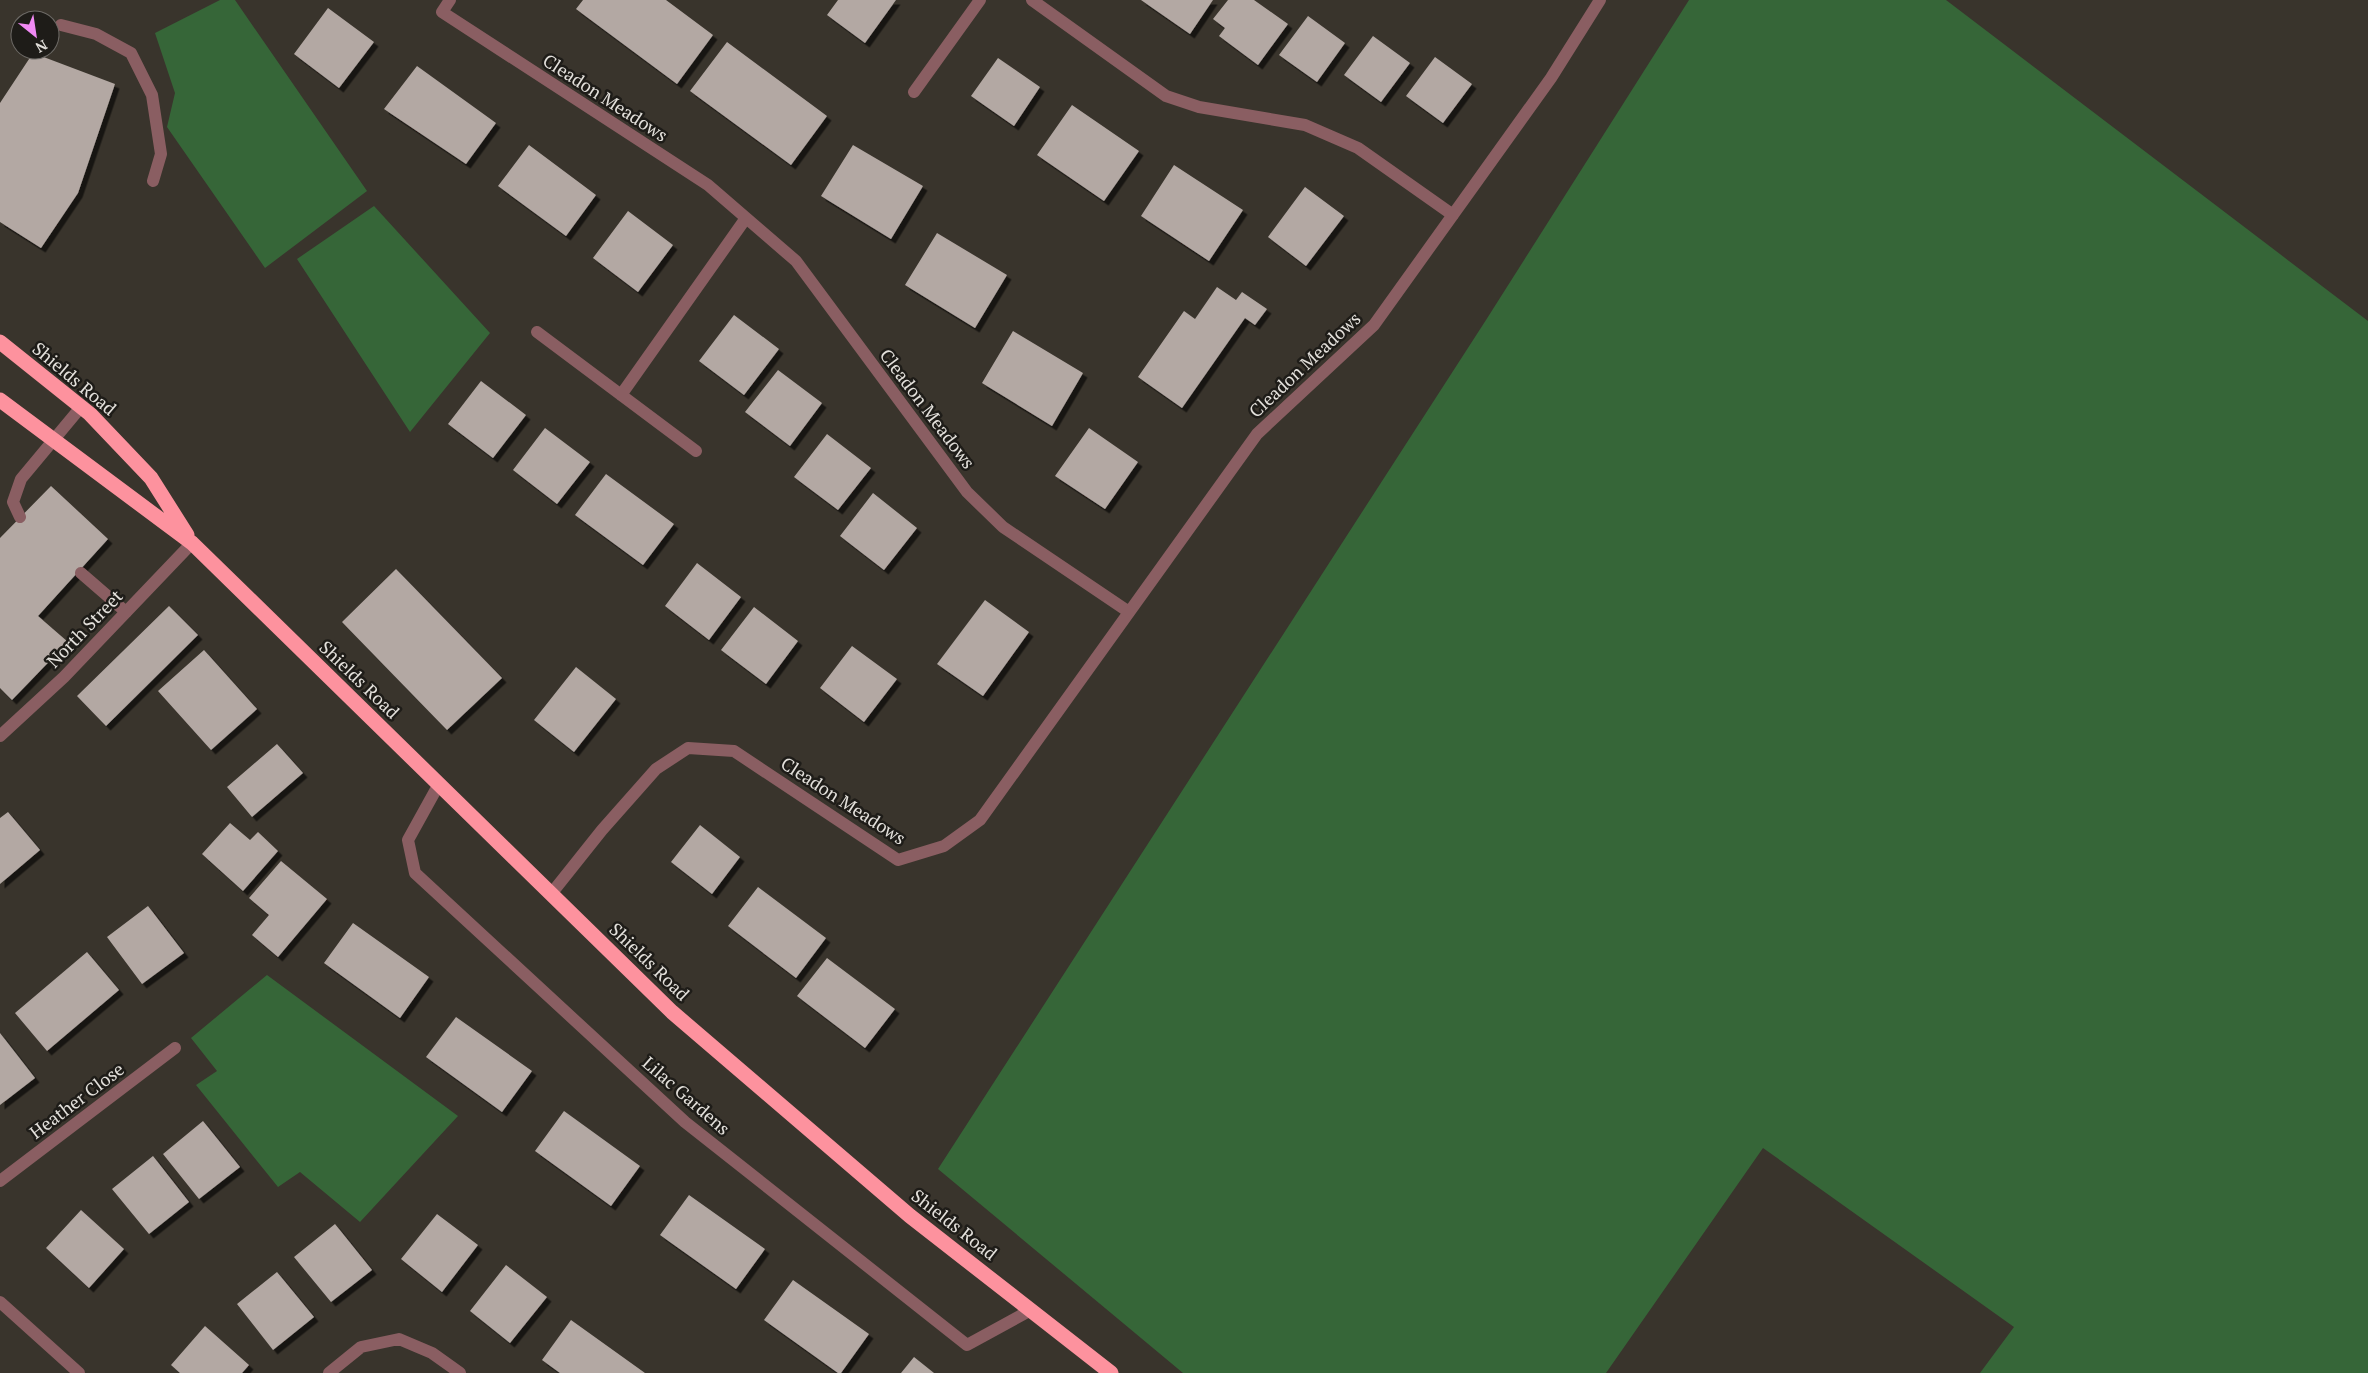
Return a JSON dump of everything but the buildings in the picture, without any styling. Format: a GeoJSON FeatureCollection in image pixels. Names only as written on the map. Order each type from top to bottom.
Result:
{"type":"FeatureCollection","features":[{"type":"Feature","properties":{"kind":"highway","name":"Shields Road"},"geometry":{"type":"LineString","coordinates":[[0,342],[90,414],[151,478],[192,543]]}},
{"type":"Feature","properties":{"kind":"highway","name":"Shields Road"},"geometry":{"type":"LineString","coordinates":[[0,400],[192,543],[672,1012],[910,1216],[1111,1373]]}},
{"type":"Feature","properties":{"kind":"street","name":"Cleadon Meadows"},"geometry":{"type":"LineString","coordinates":[[450,0],[442,12],[708,185],[796,261],[967,492],[1003,527],[1129,612]]}},
{"type":"Feature","properties":{"kind":"street"},"geometry":{"type":"LineString","coordinates":[[914,92],[980,0]]}},
{"type":"Feature","properties":{"kind":"street"},"geometry":{"type":"LineString","coordinates":[[1032,0],[1166,96],[1199,107],[1305,125],[1358,148],[1453,215]]}},
{"type":"Feature","properties":{"kind":"street","name":"Cleadon Meadows"},"geometry":{"type":"LineString","coordinates":[[551,894],[602,830],[656,769],[688,748],[734,751],[898,860],[944,846],[980,820],[1257,434],[1374,325],[1551,78],[1600,0]]}},
{"type":"Feature","properties":{"kind":"street"},"geometry":{"type":"LineString","coordinates":[[60,25],[96,34],[132,53],[152,95],[161,154],[153,181]]}},
{"type":"Feature","properties":{"kind":"street"},"geometry":{"type":"LineString","coordinates":[[621,396],[746,218]]}},
{"type":"Feature","properties":{"kind":"street"},"geometry":{"type":"LineString","coordinates":[[536,332],[696,451]]}},
{"type":"Feature","properties":{"kind":"street"},"geometry":{"type":"LineString","coordinates":[[20,517],[13,502],[20,479],[81,407]]}},
{"type":"Feature","properties":{"kind":"street","name":"North Street"},"geometry":{"type":"LineString","coordinates":[[0,736],[64,678],[192,543]]}},
{"type":"Feature","properties":{"kind":"street"},"geometry":{"type":"LineString","coordinates":[[81,573],[126,612]]}},
{"type":"Feature","properties":{"kind":"street","name":"Lilac Gardens"},"geometry":{"type":"LineString","coordinates":[[439,784],[408,840],[415,873],[685,1122],[967,1345],[1031,1310]]}},
{"type":"Feature","properties":{"kind":"street","name":"Heather Close"},"geometry":{"type":"LineString","coordinates":[[0,1181],[174,1048]]}},
{"type":"Feature","properties":{"kind":"street"},"geometry":{"type":"LineString","coordinates":[[0,1302],[79,1373]]}},
{"type":"Feature","properties":{"kind":"street"},"geometry":{"type":"LineString","coordinates":[[329,1373],[361,1347],[399,1339],[432,1352],[460,1373]]}},
{"type":"Feature","properties":{"kind":"green space"},"geometry":{"type":"Polygon","coordinates":[[[220,0],[235,0],[367,191],[265,268],[167,127],[175,93],[155,33],[220,0]]]}},
{"type":"Feature","properties":{"kind":"green space"},"geometry":{"type":"Polygon","coordinates":[[[1689,0],[1946,0],[2368,321],[2368,1373],[1980,1373],[2014,1327],[1763,1148],[1606,1373],[1183,1373],[938,1169],[1486,320],[1689,0]]]}},
{"type":"Feature","properties":{"kind":"green space"},"geometry":{"type":"Polygon","coordinates":[[[374,206],[490,333],[410,432],[297,259],[374,206]]]}},
{"type":"Feature","properties":{"kind":"green space"},"geometry":{"type":"Polygon","coordinates":[[[267,975],[458,1116],[360,1222],[300,1172],[278,1187],[196,1085],[217,1071],[191,1038],[267,975]]]}}]}
